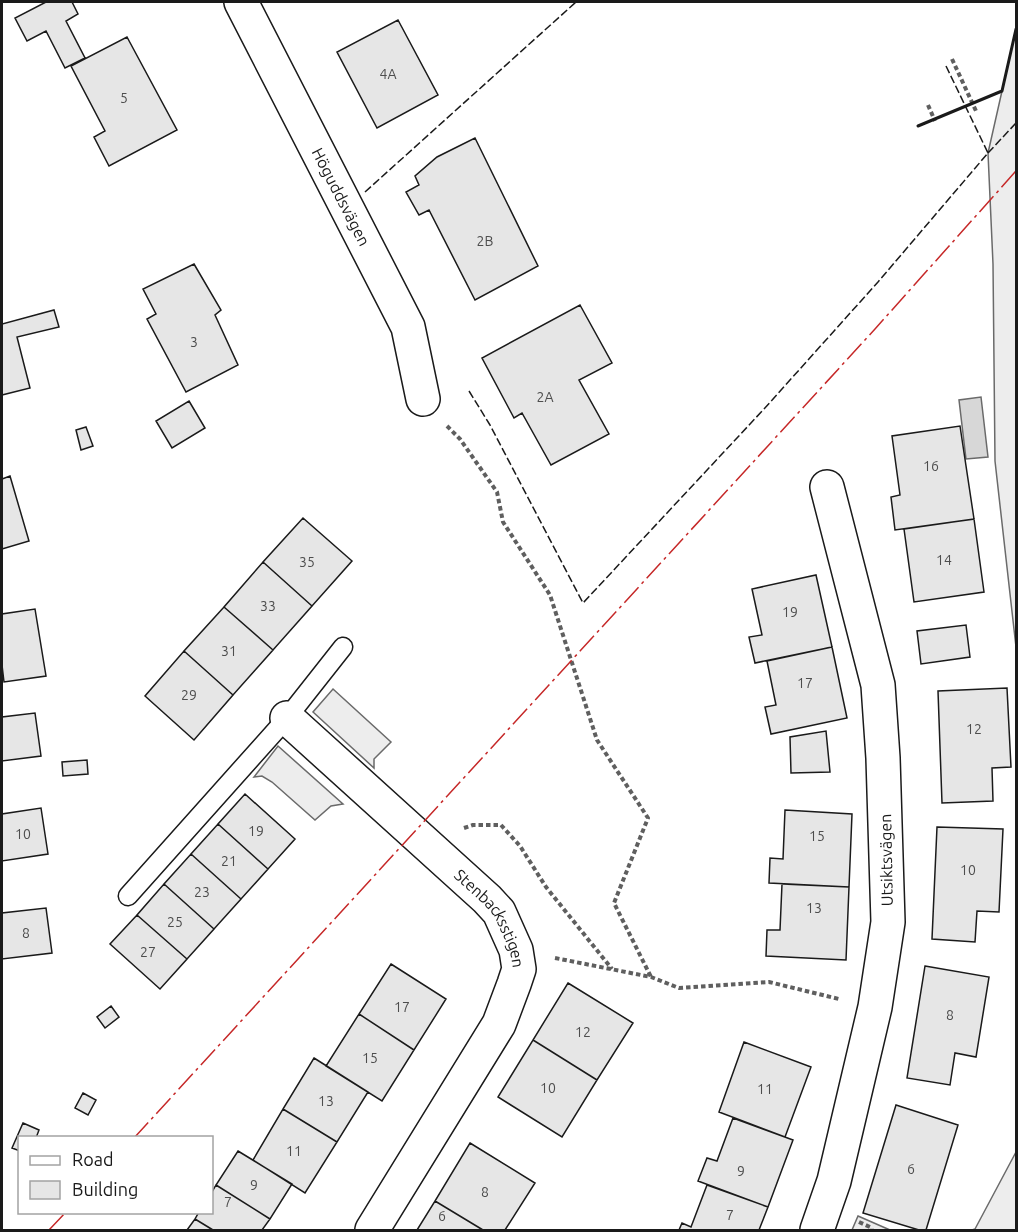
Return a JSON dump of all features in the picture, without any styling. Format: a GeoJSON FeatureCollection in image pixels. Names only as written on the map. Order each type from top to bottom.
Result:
{"type":"FeatureCollection","features":[{"type":"Feature","properties":{"kind":"street","name":"Höguddsvägen"},"geometry":{"type":"LineString","coordinates":[[241,2],[408,327],[423,399]]}},
{"type":"Feature","properties":{"kind":"street","name":"Utsiktsvägen"},"geometry":{"type":"LineString","coordinates":[[817,1230],[834,1180],[874,1007],[888,922],[883,758],[878,685],[827,487]]}},
{"type":"Feature","properties":{"kind":"street","name":"Stenbacksstigen"},"geometry":{"type":"LineString","coordinates":[[287,718],[487,899],[499,912],[516,951],[519,969],[499,1024],[372,1230]]}},
{"type":"Feature","properties":{"kind":"lane"},"geometry":{"type":"LineString","coordinates":[[128,896],[287,718],[343,647]]}},
{"type":"Feature","properties":{"kind":"path"},"geometry":{"type":"LineString","coordinates":[[952,59],[976,111]]}},
{"type":"Feature","properties":{"kind":"path"},"geometry":{"type":"LineString","coordinates":[[928,105],[935,122]]}},
{"type":"Feature","properties":{"kind":"path"},"geometry":{"type":"LineString","coordinates":[[423,399],[460,439],[498,492],[503,522],[550,595],[597,740],[648,818],[615,903],[651,977]]}},
{"type":"Feature","properties":{"kind":"path"},"geometry":{"type":"LineString","coordinates":[[430,848],[443,835],[472,825],[501,825],[520,846],[546,887],[612,970]]}},
{"type":"Feature","properties":{"kind":"path"},"geometry":{"type":"LineString","coordinates":[[516,951],[651,977],[679,988],[769,982],[820,994]]}},
{"type":"Feature","properties":{"kind":"shaded area"},"geometry":{"type":"Polygon","coordinates":[[[1016,29],[1016,647],[995,461],[993,264],[988,153],[1016,29]]]}},
{"type":"Feature","properties":{"kind":"shaded area"},"geometry":{"type":"Polygon","coordinates":[[[981,397],[988,457],[966,459],[959,400],[981,397]]]}},
{"type":"Feature","properties":{"kind":"shaded area"},"geometry":{"type":"Polygon","coordinates":[[[333,689],[391,742],[374,759],[374,768],[313,712],[333,689]]]}},
{"type":"Feature","properties":{"kind":"shaded area"},"geometry":{"type":"Polygon","coordinates":[[[278,746],[343,804],[331,806],[315,820],[272,782],[262,776],[254,777],[278,746]]]}},
{"type":"Feature","properties":{"kind":"shaded area"},"geometry":{"type":"Polygon","coordinates":[[[1016,1152],[1016,1230],[972,1230],[975,1229],[1016,1152]]]}},
{"type":"Feature","properties":{"kind":"shaded area"},"geometry":{"type":"Polygon","coordinates":[[[858,1216],[890,1230],[852,1230],[858,1216]]]}},
{"type":"Feature","properties":{"kind":"building"},"geometry":{"type":"Polygon","coordinates":[[[46,2],[72,2],[78,14],[66,21],[85,58],[65,68],[46,31],[27,41],[15,18],[46,2]]]}},
{"type":"Feature","properties":{"kind":"building"},"geometry":{"type":"Polygon","coordinates":[[[398,20],[438,95],[377,128],[337,52],[398,20]]]}},
{"type":"Feature","properties":{"kind":"building"},"geometry":{"type":"Polygon","coordinates":[[[127,37],[177,130],[109,166],[94,137],[105,131],[71,66],[127,37]]]}},
{"type":"Feature","properties":{"kind":"building"},"geometry":{"type":"Polygon","coordinates":[[[475,138],[538,266],[475,300],[429,210],[419,215],[406,192],[419,185],[415,176],[437,157],[475,138]]]}},
{"type":"Feature","properties":{"kind":"building"},"geometry":{"type":"Polygon","coordinates":[[[194,264],[221,310],[215,315],[238,365],[186,392],[147,319],[156,314],[143,289],[194,264]]]}},
{"type":"Feature","properties":{"kind":"building"},"geometry":{"type":"Polygon","coordinates":[[[580,305],[612,363],[579,380],[609,434],[551,465],[522,413],[514,418],[482,358],[580,305]]]}},
{"type":"Feature","properties":{"kind":"building"},"geometry":{"type":"Polygon","coordinates":[[[54,310],[59,327],[17,337],[30,388],[2,395],[2,324],[54,310]]]}},
{"type":"Feature","properties":{"kind":"building"},"geometry":{"type":"Polygon","coordinates":[[[189,401],[205,428],[172,448],[156,421],[189,401]]]}},
{"type":"Feature","properties":{"kind":"building"},"geometry":{"type":"Polygon","coordinates":[[[960,426],[974,519],[895,530],[891,497],[900,495],[892,436],[960,426]]]}},
{"type":"Feature","properties":{"kind":"building"},"geometry":{"type":"Polygon","coordinates":[[[86,427],[93,446],[81,450],[76,430],[86,427]]]}},
{"type":"Feature","properties":{"kind":"building"},"geometry":{"type":"Polygon","coordinates":[[[10,476],[29,541],[2,549],[2,479],[10,476]]]}},
{"type":"Feature","properties":{"kind":"building"},"geometry":{"type":"Polygon","coordinates":[[[303,518],[352,561],[312,606],[263,562],[303,518]]]}},
{"type":"Feature","properties":{"kind":"building"},"geometry":{"type":"Polygon","coordinates":[[[974,519],[984,592],[914,602],[904,529],[974,519]]]}},
{"type":"Feature","properties":{"kind":"building"},"geometry":{"type":"Polygon","coordinates":[[[263,562],[312,606],[273,650],[224,607],[263,562]]]}},
{"type":"Feature","properties":{"kind":"building"},"geometry":{"type":"Polygon","coordinates":[[[816,575],[832,647],[755,663],[749,637],[762,635],[752,589],[816,575]]]}},
{"type":"Feature","properties":{"kind":"building"},"geometry":{"type":"Polygon","coordinates":[[[224,607],[273,650],[233,695],[184,651],[224,607]]]}},
{"type":"Feature","properties":{"kind":"building"},"geometry":{"type":"Polygon","coordinates":[[[35,609],[46,676],[4,682],[2,614],[35,609]]]}},
{"type":"Feature","properties":{"kind":"building"},"geometry":{"type":"Polygon","coordinates":[[[966,625],[970,657],[921,664],[917,631],[966,625]]]}},
{"type":"Feature","properties":{"kind":"building"},"geometry":{"type":"Polygon","coordinates":[[[832,647],[847,718],[771,734],[765,707],[776,705],[767,661],[832,647]]]}},
{"type":"Feature","properties":{"kind":"building"},"geometry":{"type":"Polygon","coordinates":[[[184,651],[233,695],[194,740],[145,696],[184,651]]]}},
{"type":"Feature","properties":{"kind":"building"},"geometry":{"type":"Polygon","coordinates":[[[1007,688],[1011,767],[992,768],[993,801],[942,803],[938,691],[1007,688]]]}},
{"type":"Feature","properties":{"kind":"building"},"geometry":{"type":"Polygon","coordinates":[[[35,713],[41,756],[2,761],[2,717],[35,713]]]}},
{"type":"Feature","properties":{"kind":"building"},"geometry":{"type":"Polygon","coordinates":[[[826,731],[830,772],[791,773],[790,737],[826,731]]]}},
{"type":"Feature","properties":{"kind":"building"},"geometry":{"type":"Polygon","coordinates":[[[87,760],[88,774],[63,776],[62,762],[87,760]]]}},
{"type":"Feature","properties":{"kind":"building"},"geometry":{"type":"Polygon","coordinates":[[[245,794],[295,839],[268,869],[218,824],[245,794]]]}},
{"type":"Feature","properties":{"kind":"building"},"geometry":{"type":"Polygon","coordinates":[[[41,808],[48,854],[2,861],[2,814],[41,808]]]}},
{"type":"Feature","properties":{"kind":"building"},"geometry":{"type":"Polygon","coordinates":[[[785,810],[852,814],[849,887],[769,883],[770,858],[783,859],[785,810]]]}},
{"type":"Feature","properties":{"kind":"building"},"geometry":{"type":"Polygon","coordinates":[[[218,824],[268,869],[241,899],[191,854],[218,824]]]}},
{"type":"Feature","properties":{"kind":"building"},"geometry":{"type":"Polygon","coordinates":[[[937,827],[1003,829],[999,912],[977,911],[975,942],[932,939],[937,827]]]}},
{"type":"Feature","properties":{"kind":"building"},"geometry":{"type":"Polygon","coordinates":[[[191,854],[241,899],[214,929],[164,884],[191,854]]]}},
{"type":"Feature","properties":{"kind":"building"},"geometry":{"type":"Polygon","coordinates":[[[164,884],[214,929],[187,959],[137,915],[164,884]]]}},
{"type":"Feature","properties":{"kind":"building"},"geometry":{"type":"Polygon","coordinates":[[[782,884],[849,887],[846,960],[766,956],[767,930],[780,930],[782,884]]]}},
{"type":"Feature","properties":{"kind":"building"},"geometry":{"type":"Polygon","coordinates":[[[46,908],[52,953],[2,959],[2,913],[46,908]]]}},
{"type":"Feature","properties":{"kind":"building"},"geometry":{"type":"Polygon","coordinates":[[[137,915],[187,959],[160,989],[110,944],[137,915]]]}},
{"type":"Feature","properties":{"kind":"building"},"geometry":{"type":"Polygon","coordinates":[[[391,964],[446,999],[414,1050],[359,1014],[391,964]]]}},
{"type":"Feature","properties":{"kind":"building"},"geometry":{"type":"Polygon","coordinates":[[[925,966],[989,977],[976,1057],[955,1053],[950,1085],[907,1078],[925,966]]]}},
{"type":"Feature","properties":{"kind":"building"},"geometry":{"type":"Polygon","coordinates":[[[568,983],[633,1023],[597,1080],[533,1040],[568,983]]]}},
{"type":"Feature","properties":{"kind":"building"},"geometry":{"type":"Polygon","coordinates":[[[111,1006],[119,1017],[105,1028],[97,1017],[111,1006]]]}},
{"type":"Feature","properties":{"kind":"building"},"geometry":{"type":"Polygon","coordinates":[[[359,1014],[414,1050],[382,1101],[326,1066],[359,1014]]]}},
{"type":"Feature","properties":{"kind":"building"},"geometry":{"type":"Polygon","coordinates":[[[533,1040],[597,1080],[562,1137],[498,1097],[533,1040]]]}},
{"type":"Feature","properties":{"kind":"building"},"geometry":{"type":"Polygon","coordinates":[[[744,1042],[811,1067],[785,1137],[719,1112],[744,1042]]]}},
{"type":"Feature","properties":{"kind":"building"},"geometry":{"type":"Polygon","coordinates":[[[314,1058],[368,1092],[337,1142],[283,1109],[314,1058]]]}},
{"type":"Feature","properties":{"kind":"building"},"geometry":{"type":"Polygon","coordinates":[[[83,1093],[96,1100],[88,1115],[75,1108],[83,1093]]]}},
{"type":"Feature","properties":{"kind":"building"},"geometry":{"type":"Polygon","coordinates":[[[896,1105],[958,1125],[926,1230],[919,1230],[863,1213],[896,1105]]]}},
{"type":"Feature","properties":{"kind":"building"},"geometry":{"type":"Polygon","coordinates":[[[283,1109],[337,1142],[305,1193],[253,1160],[283,1109]]]}},
{"type":"Feature","properties":{"kind":"building"},"geometry":{"type":"Polygon","coordinates":[[[733,1118],[793,1140],[768,1207],[698,1181],[707,1158],[717,1161],[733,1118]]]}},
{"type":"Feature","properties":{"kind":"building"},"geometry":{"type":"Polygon","coordinates":[[[23,1123],[39,1130],[37,1136],[18,1136],[18,1150],[12,1148],[23,1123]]]}},
{"type":"Feature","properties":{"kind":"building"},"geometry":{"type":"Polygon","coordinates":[[[470,1143],[535,1183],[505,1230],[483,1230],[435,1201],[470,1143]]]}},
{"type":"Feature","properties":{"kind":"building"},"geometry":{"type":"Polygon","coordinates":[[[238,1151],[292,1184],[270,1219],[216,1185],[238,1151]]]}},
{"type":"Feature","properties":{"kind":"building"},"geometry":{"type":"Polygon","coordinates":[[[216,1185],[270,1219],[262,1230],[213,1230],[195,1219],[198,1214],[213,1214],[213,1190],[216,1185]]]}},
{"type":"Feature","properties":{"kind":"building"},"geometry":{"type":"Polygon","coordinates":[[[707,1185],[768,1207],[759,1230],[679,1230],[682,1223],[691,1227],[707,1185]]]}},
{"type":"Feature","properties":{"kind":"building"},"geometry":{"type":"Polygon","coordinates":[[[435,1201],[483,1230],[417,1230],[435,1201]]]}},
{"type":"Feature","properties":{"kind":"building"},"geometry":{"type":"Polygon","coordinates":[[[195,1219],[213,1230],[187,1230],[195,1219]]]}},
{"type":"Feature","properties":{"kind":"fence"},"geometry":{"type":"LineString","coordinates":[[365,192],[576,2]]}},
{"type":"Feature","properties":{"kind":"fence"},"geometry":{"type":"LineString","coordinates":[[469,391],[490,425],[583,603],[764,409],[878,282],[988,153],[946,66]]}},
{"type":"Feature","properties":{"kind":"fence"},"geometry":{"type":"LineString","coordinates":[[988,153],[1016,123]]}},
{"type":"Feature","properties":{"kind":"wall"},"geometry":{"type":"LineString","coordinates":[[918,126],[1002,91],[1016,29]]}},
{"type":"Feature","properties":{"kind":"power"},"geometry":{"type":"LineString","coordinates":[[136,1136],[875,329],[1016,171]]}},
{"type":"Feature","properties":{"kind":"power"},"geometry":{"type":"LineString","coordinates":[[49,1230],[64,1214]]}}]}
